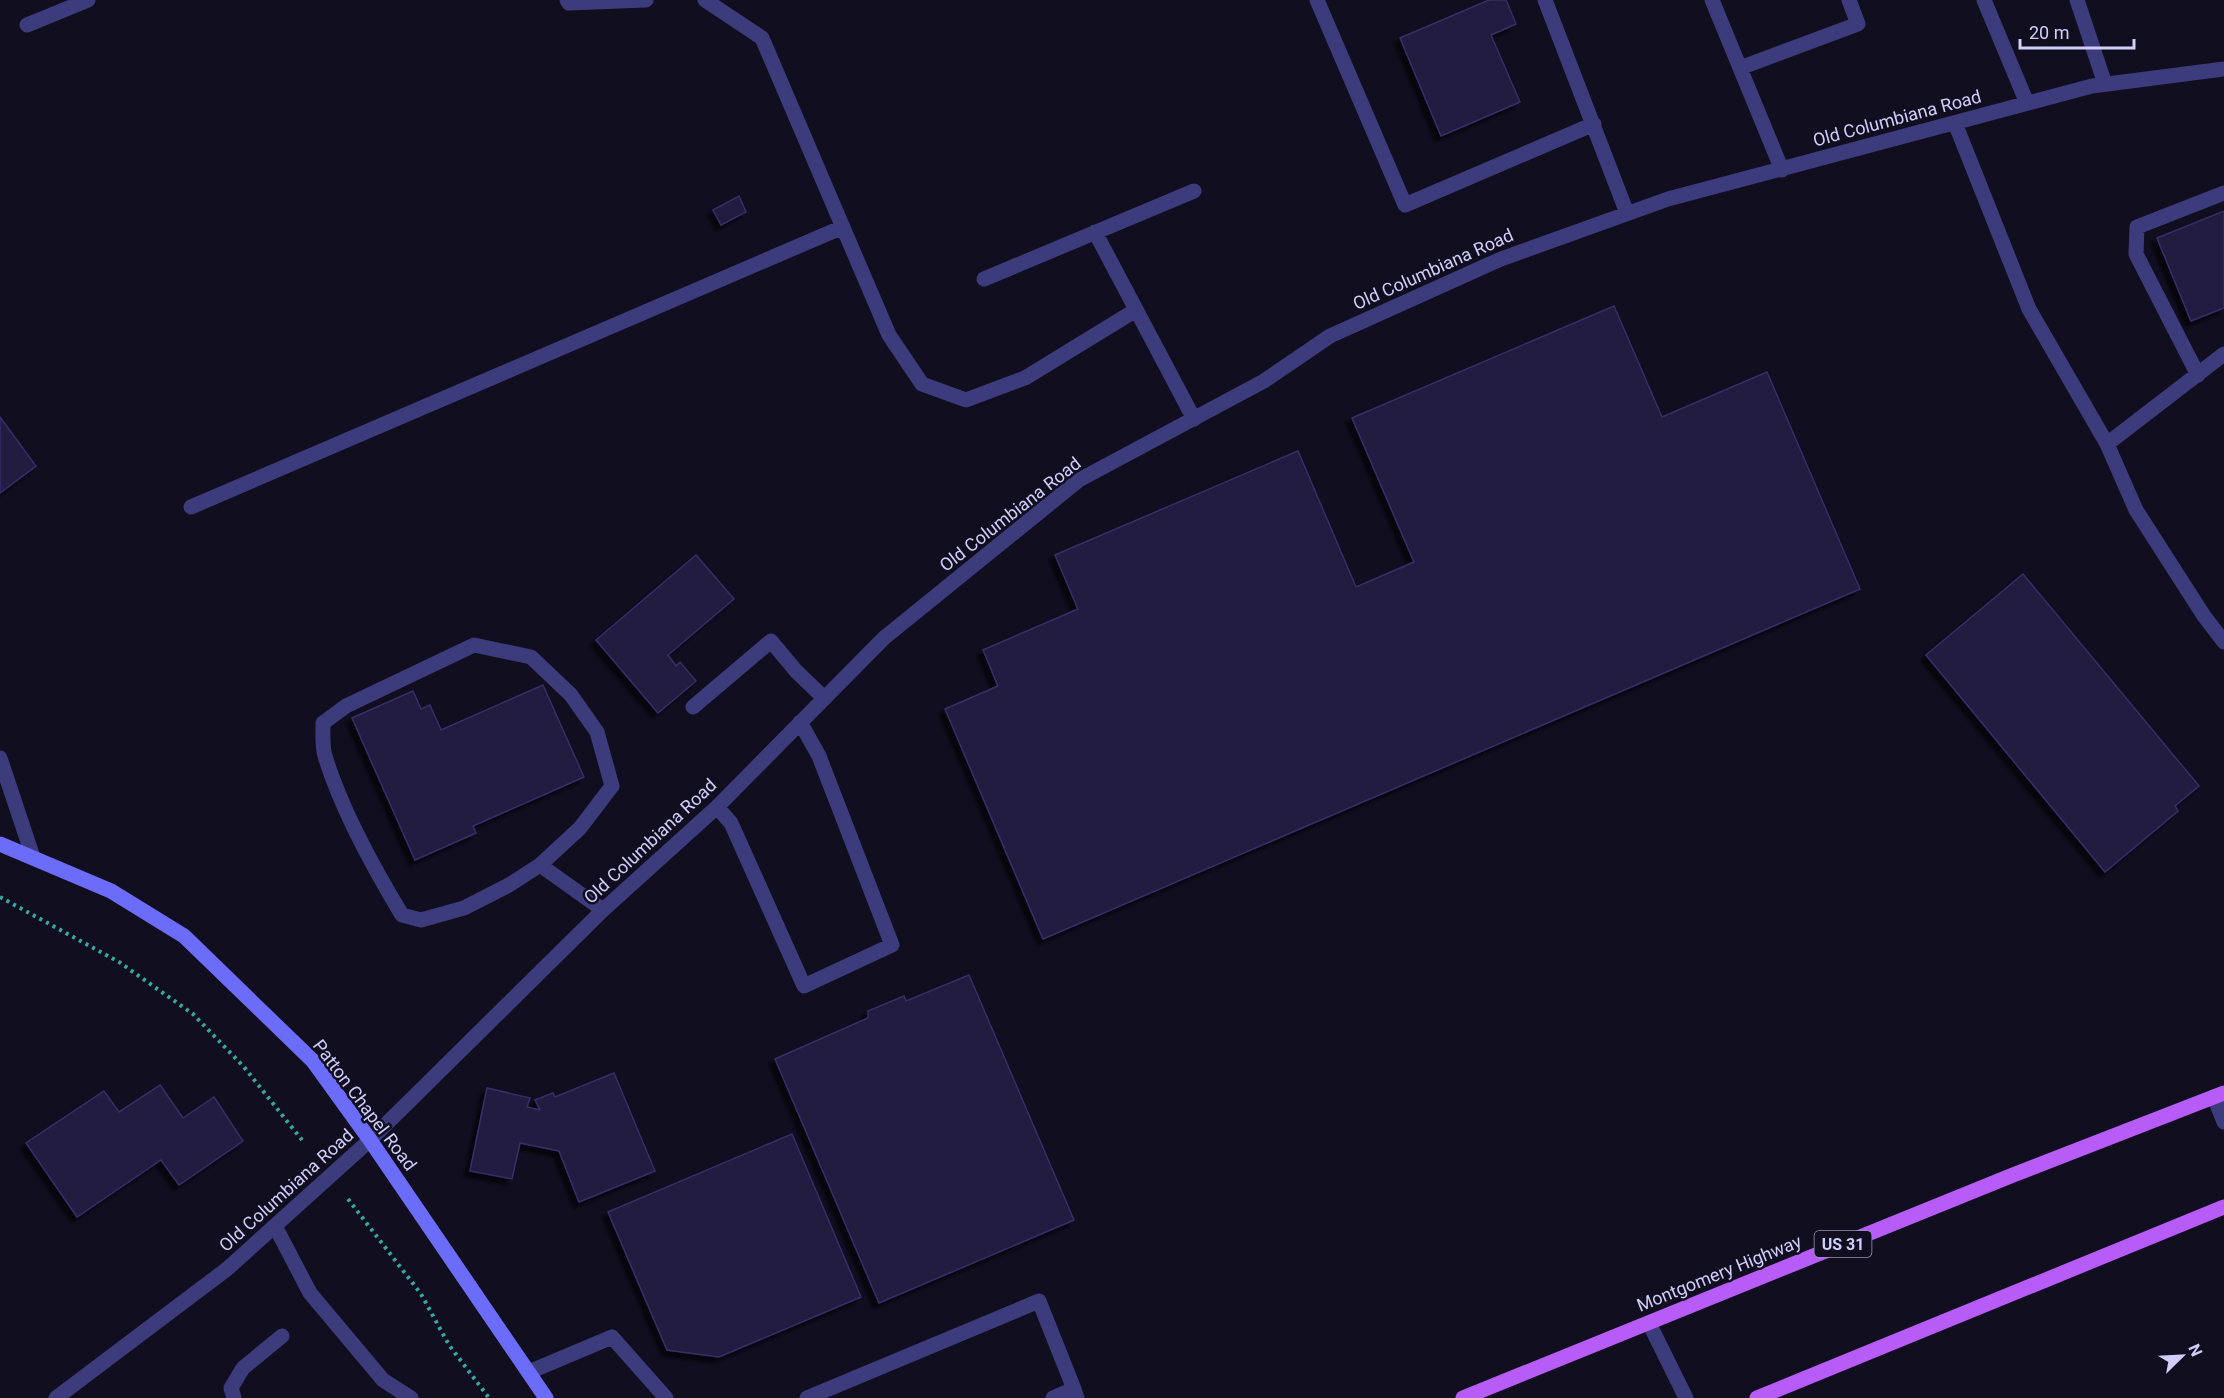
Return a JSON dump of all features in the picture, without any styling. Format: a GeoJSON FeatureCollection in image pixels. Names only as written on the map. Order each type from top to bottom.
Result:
{"type":"FeatureCollection","features":[{"type":"Feature","properties":{"kind":"main road","name":"Montgomery Highway"},"geometry":{"type":"LineString","coordinates":[[1463,1398],[2013,1175],[2219,1095]]}},
{"type":"Feature","properties":{"kind":"main road"},"geometry":{"type":"LineString","coordinates":[[1757,1398],[2224,1207]]}},
{"type":"Feature","properties":{"kind":"street","name":"Patton Chapel Road"},"geometry":{"type":"LineString","coordinates":[[0,844],[111,891],[184,936],[313,1061],[529,1372],[541,1397]]}},
{"type":"Feature","properties":{"kind":"lane"},"geometry":{"type":"LineString","coordinates":[[27,25],[88,0]]}},
{"type":"Feature","properties":{"kind":"lane"},"geometry":{"type":"LineString","coordinates":[[567,0],[569,3],[646,0]]}},
{"type":"Feature","properties":{"kind":"lane"},"geometry":{"type":"LineString","coordinates":[[705,0],[762,38],[889,335],[922,384],[966,400],[1025,378],[1136,310]]}},
{"type":"Feature","properties":{"kind":"lane"},"geometry":{"type":"LineString","coordinates":[[1317,0],[1405,205],[1594,124]]}},
{"type":"Feature","properties":{"kind":"lane"},"geometry":{"type":"LineString","coordinates":[[1545,0],[1627,213]]}},
{"type":"Feature","properties":{"kind":"lane"},"geometry":{"type":"LineString","coordinates":[[1712,0],[1782,170]]}},
{"type":"Feature","properties":{"kind":"lane"},"geometry":{"type":"LineString","coordinates":[[1740,68],[1858,24],[1849,0]]}},
{"type":"Feature","properties":{"kind":"lane"},"geometry":{"type":"LineString","coordinates":[[1984,0],[2027,104]]}},
{"type":"Feature","properties":{"kind":"lane"},"geometry":{"type":"LineString","coordinates":[[2077,0],[2105,84]]}},
{"type":"Feature","properties":{"kind":"lane","name":"Old Columbiana Road"},"geometry":{"type":"LineString","coordinates":[[56,1398],[227,1269],[275,1226],[370,1140],[603,910],[717,807],[884,638],[1079,480],[1264,381],[1330,336],[1501,259],[1627,213],[1668,199],[2105,84],[2224,69]]}},
{"type":"Feature","properties":{"kind":"lane"},"geometry":{"type":"LineString","coordinates":[[1955,123],[2029,309],[2108,444],[2136,510],[2204,616],[2224,642]]}},
{"type":"Feature","properties":{"kind":"lane"},"geometry":{"type":"LineString","coordinates":[[984,279],[1194,191]]}},
{"type":"Feature","properties":{"kind":"lane"},"geometry":{"type":"LineString","coordinates":[[2198,375],[2136,254],[2137,226],[2224,193]]}},
{"type":"Feature","properties":{"kind":"lane"},"geometry":{"type":"LineString","coordinates":[[191,507],[843,227]]}},
{"type":"Feature","properties":{"kind":"lane"},"geometry":{"type":"LineString","coordinates":[[1095,232],[1194,419]]}},
{"type":"Feature","properties":{"kind":"lane"},"geometry":{"type":"LineString","coordinates":[[2108,444],[2224,354]]}},
{"type":"Feature","properties":{"kind":"lane"},"geometry":{"type":"LineString","coordinates":[[693,707],[771,641],[796,671],[824,698]]}},
{"type":"Feature","properties":{"kind":"lane"},"geometry":{"type":"LineString","coordinates":[[474,645],[531,657],[571,695],[597,732],[612,786],[580,828],[540,865],[509,885],[464,908],[421,920],[402,915],[380,878],[352,821],[324,754],[322,723],[346,706],[474,645]]}},
{"type":"Feature","properties":{"kind":"lane"},"geometry":{"type":"LineString","coordinates":[[717,807],[731,823],[804,986],[892,945],[819,756],[800,722]]}},
{"type":"Feature","properties":{"kind":"lane"},"geometry":{"type":"LineString","coordinates":[[0,758],[33,858]]}},
{"type":"Feature","properties":{"kind":"lane"},"geometry":{"type":"LineString","coordinates":[[540,865],[603,910]]}},
{"type":"Feature","properties":{"kind":"lane"},"geometry":{"type":"LineString","coordinates":[[2219,1095],[2224,1122]]}},
{"type":"Feature","properties":{"kind":"lane"},"geometry":{"type":"LineString","coordinates":[[275,1226],[310,1293],[383,1380],[411,1398]]}},
{"type":"Feature","properties":{"kind":"lane"},"geometry":{"type":"LineString","coordinates":[[807,1398],[1039,1301],[1075,1393],[1053,1398]]}},
{"type":"Feature","properties":{"kind":"lane"},"geometry":{"type":"LineString","coordinates":[[1649,1323],[1686,1398]]}},
{"type":"Feature","properties":{"kind":"lane"},"geometry":{"type":"LineString","coordinates":[[234,1398],[231,1388],[243,1368],[282,1336]]}},
{"type":"Feature","properties":{"kind":"lane"},"geometry":{"type":"LineString","coordinates":[[529,1372],[612,1337],[666,1398]]}},
{"type":"Feature","properties":{"kind":"path"},"geometry":{"type":"LineString","coordinates":[[0,897],[119,962],[193,1014],[244,1067],[302,1140]]}},
{"type":"Feature","properties":{"kind":"path"},"geometry":{"type":"LineString","coordinates":[[348,1199],[421,1294],[449,1345],[489,1398]]}},
{"type":"Feature","properties":{"kind":"building"},"geometry":{"type":"Polygon","coordinates":[[[1489,0],[1506,0],[1516,24],[1491,35],[1520,102],[1441,136],[1400,38],[1489,0]]]}},
{"type":"Feature","properties":{"kind":"building"},"geometry":{"type":"Polygon","coordinates":[[[739,196],[746,212],[721,225],[713,210],[739,196]]]}},
{"type":"Feature","properties":{"kind":"building"},"geometry":{"type":"Polygon","coordinates":[[[2224,211],[2224,308],[2191,321],[2157,238],[2224,211]]]}},
{"type":"Feature","properties":{"kind":"building"},"geometry":{"type":"Polygon","coordinates":[[[1614,306],[1662,417],[1767,372],[1860,589],[1043,939],[945,709],[998,686],[983,650],[1078,609],[1055,555],[1298,451],[1356,587],[1414,562],[1352,418],[1614,306]]]}},
{"type":"Feature","properties":{"kind":"building"},"geometry":{"type":"Polygon","coordinates":[[[0,417],[36,466],[0,493],[0,417]]]}},
{"type":"Feature","properties":{"kind":"building"},"geometry":{"type":"Polygon","coordinates":[[[696,555],[734,599],[668,655],[676,666],[680,662],[696,681],[658,713],[596,640],[696,555]]]}},
{"type":"Feature","properties":{"kind":"building"},"geometry":{"type":"Polygon","coordinates":[[[2023,574],[2199,786],[2175,806],[2178,811],[2105,872],[1926,655],[2023,574]]]}},
{"type":"Feature","properties":{"kind":"building"},"geometry":{"type":"Polygon","coordinates":[[[543,685],[584,777],[473,826],[476,833],[415,860],[352,718],[413,691],[421,709],[430,705],[441,730],[543,685]]]}},
{"type":"Feature","properties":{"kind":"building"},"geometry":{"type":"Polygon","coordinates":[[[969,975],[1074,1220],[879,1303],[775,1059],[868,1018],[868,1011],[904,996],[906,1001],[969,975]]]}},
{"type":"Feature","properties":{"kind":"building"},"geometry":{"type":"Polygon","coordinates":[[[614,1073],[655,1171],[579,1202],[559,1151],[520,1143],[512,1179],[470,1171],[487,1088],[530,1098],[527,1107],[540,1110],[535,1100],[553,1093],[555,1097],[614,1073]]]}},
{"type":"Feature","properties":{"kind":"building"},"geometry":{"type":"Polygon","coordinates":[[[160,1085],[183,1118],[214,1097],[243,1141],[179,1185],[161,1160],[77,1217],[26,1143],[104,1091],[119,1112],[160,1085]]]}},
{"type":"Feature","properties":{"kind":"building"},"geometry":{"type":"Polygon","coordinates":[[[792,1134],[861,1297],[719,1357],[667,1350],[608,1212],[792,1134]]]}}]}
